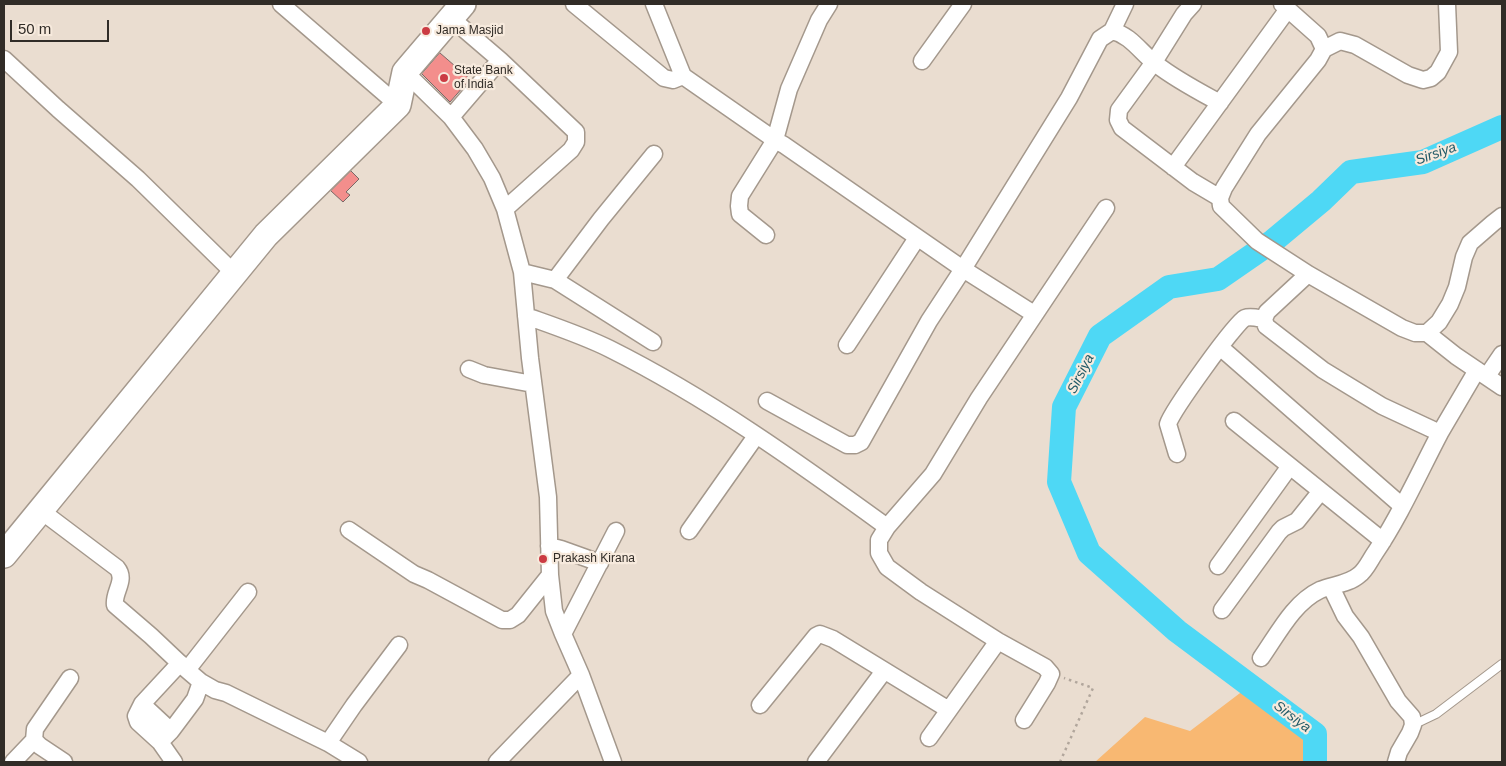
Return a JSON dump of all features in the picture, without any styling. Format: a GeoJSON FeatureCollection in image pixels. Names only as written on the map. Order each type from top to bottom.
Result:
{"type":"FeatureCollection","features":[{"type":"Feature","properties":{"kind":"main road"},"geometry":{"type":"LineString","coordinates":[[4,555],[266,235],[398,105],[405,72],[457,11]]}},
{"type":"Feature","properties":{"kind":"street"},"geometry":{"type":"LineString","coordinates":[[282,4],[398,105]]}},
{"type":"Feature","properties":{"kind":"street"},"geometry":{"type":"LineString","coordinates":[[574,4],[664,78],[673,80],[683,76]]}},
{"type":"Feature","properties":{"kind":"street"},"geometry":{"type":"LineString","coordinates":[[654,4],[683,76],[963,270],[1034,314]]}},
{"type":"Feature","properties":{"kind":"street"},"geometry":{"type":"LineString","coordinates":[[766,235],[740,214],[738,206],[740,196],[775,140],[789,89],[819,20],[829,4]]}},
{"type":"Feature","properties":{"kind":"street"},"geometry":{"type":"LineString","coordinates":[[922,61],[963,4]]}},
{"type":"Feature","properties":{"kind":"street"},"geometry":{"type":"LineString","coordinates":[[767,402],[846,445],[856,445],[862,442],[929,321],[1070,98],[1100,39],[1112,31],[1125,4]]}},
{"type":"Feature","properties":{"kind":"street"},"geometry":{"type":"LineString","coordinates":[[1193,4],[1184,14],[1154,62],[1119,110],[1118,120],[1122,128],[1193,182],[1220,198]]}},
{"type":"Feature","properties":{"kind":"street"},"geometry":{"type":"LineString","coordinates":[[1448,5],[1449,52],[1438,72],[1431,78],[1423,80],[1408,75],[1355,44],[1340,41],[1324,49],[1318,60],[1258,134],[1224,188],[1220,198],[1221,206],[1257,241],[1304,271],[1402,328],[1415,333],[1427,333],[1502,387]]}},
{"type":"Feature","properties":{"kind":"street"},"geometry":{"type":"LineString","coordinates":[[1173,167],[1220,103],[1285,6],[1318,36],[1324,49]]}},
{"type":"Feature","properties":{"kind":"street"},"geometry":{"type":"LineString","coordinates":[[457,11],[500,60],[576,132],[576,142],[571,150],[505,209]]}},
{"type":"Feature","properties":{"kind":"street"},"geometry":{"type":"LineString","coordinates":[[1112,31],[1127,37],[1170,74],[1220,103]]}},
{"type":"Feature","properties":{"kind":"street"},"geometry":{"type":"LineString","coordinates":[[4,59],[138,179],[234,273]]}},
{"type":"Feature","properties":{"kind":"street"},"geometry":{"type":"LineString","coordinates":[[451,117],[500,60]]}},
{"type":"Feature","properties":{"kind":"street"},"geometry":{"type":"LineString","coordinates":[[405,72],[451,117],[488,171],[505,209],[522,272],[533,384],[548,497],[550,575],[554,611],[581,675],[613,762]]}},
{"type":"Feature","properties":{"kind":"street"},"geometry":{"type":"LineString","coordinates":[[555,280],[601,219],[654,154]]}},
{"type":"Feature","properties":{"kind":"street"},"geometry":{"type":"LineString","coordinates":[[1024,720],[1051,674],[1045,667],[998,641],[921,592],[887,567],[879,553],[879,540],[933,474],[979,398],[1106,208]]}},
{"type":"Feature","properties":{"kind":"street"},"geometry":{"type":"LineString","coordinates":[[1427,333],[1439,322],[1450,304],[1470,243],[1502,216]]}},
{"type":"Feature","properties":{"kind":"street"},"geometry":{"type":"LineString","coordinates":[[847,345],[917,238]]}},
{"type":"Feature","properties":{"kind":"street"},"geometry":{"type":"LineString","coordinates":[[1304,271],[1267,312],[1264,319],[1266,326],[1274,334],[1324,370],[1382,406],[1440,433]]}},
{"type":"Feature","properties":{"kind":"street"},"geometry":{"type":"LineString","coordinates":[[522,272],[555,280],[653,342]]}},
{"type":"Feature","properties":{"kind":"street"},"geometry":{"type":"LineString","coordinates":[[526,316],[610,349],[693,395],[808,469],[888,527]]}},
{"type":"Feature","properties":{"kind":"street"},"geometry":{"type":"LineString","coordinates":[[1176,454],[1168,429],[1170,420],[1220,347],[1240,322],[1246,317],[1264,319]]}},
{"type":"Feature","properties":{"kind":"street"},"geometry":{"type":"LineString","coordinates":[[1220,347],[1402,506]]}},
{"type":"Feature","properties":{"kind":"street"},"geometry":{"type":"LineString","coordinates":[[1261,658],[1294,611],[1308,597],[1359,575],[1384,541],[1440,433],[1482,373],[1502,354]]}},
{"type":"Feature","properties":{"kind":"street"},"geometry":{"type":"LineString","coordinates":[[468,369],[484,375],[533,384]]}},
{"type":"Feature","properties":{"kind":"street"},"geometry":{"type":"LineString","coordinates":[[1234,421],[1384,541]]}},
{"type":"Feature","properties":{"kind":"street"},"geometry":{"type":"LineString","coordinates":[[689,531],[756,436]]}},
{"type":"Feature","properties":{"kind":"street"},"geometry":{"type":"LineString","coordinates":[[1218,566],[1290,466]]}},
{"type":"Feature","properties":{"kind":"street"},"geometry":{"type":"LineString","coordinates":[[1222,610],[1279,532],[1303,516],[1321,491]]}},
{"type":"Feature","properties":{"kind":"street"},"geometry":{"type":"LineString","coordinates":[[40,510],[117,568],[122,578],[114,599],[115,605],[201,682],[328,743],[359,762]]}},
{"type":"Feature","properties":{"kind":"street"},"geometry":{"type":"LineString","coordinates":[[349,530],[414,574],[502,620],[510,620],[518,615],[550,575]]}},
{"type":"Feature","properties":{"kind":"street"},"geometry":{"type":"LineString","coordinates":[[563,634],[616,532]]}},
{"type":"Feature","properties":{"kind":"street"},"geometry":{"type":"LineString","coordinates":[[549,546],[600,563]]}},
{"type":"Feature","properties":{"kind":"street"},"geometry":{"type":"LineString","coordinates":[[1331,587],[1345,616],[1361,637],[1398,701],[1412,717],[1413,725],[1410,734],[1399,752],[1396,762]]}},
{"type":"Feature","properties":{"kind":"street"},"geometry":{"type":"LineString","coordinates":[[174,762],[166,736],[138,722],[136,716],[142,704],[183,666],[248,592]]}},
{"type":"Feature","properties":{"kind":"street"},"geometry":{"type":"LineString","coordinates":[[760,705],[816,636],[820,634],[833,639],[949,710]]}},
{"type":"Feature","properties":{"kind":"street"},"geometry":{"type":"LineString","coordinates":[[929,738],[998,641]]}},
{"type":"Feature","properties":{"kind":"street"},"geometry":{"type":"LineString","coordinates":[[328,743],[354,704],[398,645]]}},
{"type":"Feature","properties":{"kind":"street"},"geometry":{"type":"LineString","coordinates":[[816,762],[884,671]]}},
{"type":"Feature","properties":{"kind":"street"},"geometry":{"type":"LineString","coordinates":[[497,762],[581,675]]}},
{"type":"Feature","properties":{"kind":"street"},"geometry":{"type":"LineString","coordinates":[[13,762],[34,740],[35,729],[70,678]]}},
{"type":"Feature","properties":{"kind":"street"},"geometry":{"type":"LineString","coordinates":[[166,736],[195,699],[201,682]]}},
{"type":"Feature","properties":{"kind":"street"},"geometry":{"type":"LineString","coordinates":[[34,740],[64,762]]}},
{"type":"Feature","properties":{"kind":"lane"},"geometry":{"type":"LineString","coordinates":[[1413,725],[1436,714],[1502,664]]}},
{"type":"Feature","properties":{"kind":"path"},"geometry":{"type":"LineString","coordinates":[[1051,674],[1093,688],[1060,762]]}},
{"type":"Feature","properties":{"kind":"shaded area"},"geometry":{"type":"Polygon","coordinates":[[[1248,687],[1275,697],[1317,735],[1324,762],[1095,762],[1145,717],[1190,731],[1248,687]]]}},
{"type":"Feature","properties":{"kind":"building","name":"State Bank of India"},"geometry":{"type":"Polygon","coordinates":[[[440,53],[470,79],[450,102],[422,74],[440,53]]]}},
{"type":"Feature","properties":{"kind":"building"},"geometry":{"type":"Polygon","coordinates":[[[351,171],[359,179],[346,192],[350,195],[343,202],[331,191],[351,171]]]}},
{"type":"Feature","properties":{"kind":"waterway","name":"Sirsiya"},"geometry":{"type":"LineString","coordinates":[[1315,762],[1315,734],[1177,631],[1089,553],[1059,482],[1064,407],[1100,336],[1169,287],[1218,279],[1273,241],[1321,201],[1351,172],[1423,162],[1502,127]]}},
{"type":"Feature","properties":{"kind":"place","name":"Jama Masjid"},"geometry":{"type":"Point","coordinates":[426,31]}},
{"type":"Feature","properties":{"kind":"place","name":"State Bank of India"},"geometry":{"type":"Point","coordinates":[444,78]}},
{"type":"Feature","properties":{"kind":"place","name":"Prakash Kirana"},"geometry":{"type":"Point","coordinates":[543,559]}}]}
